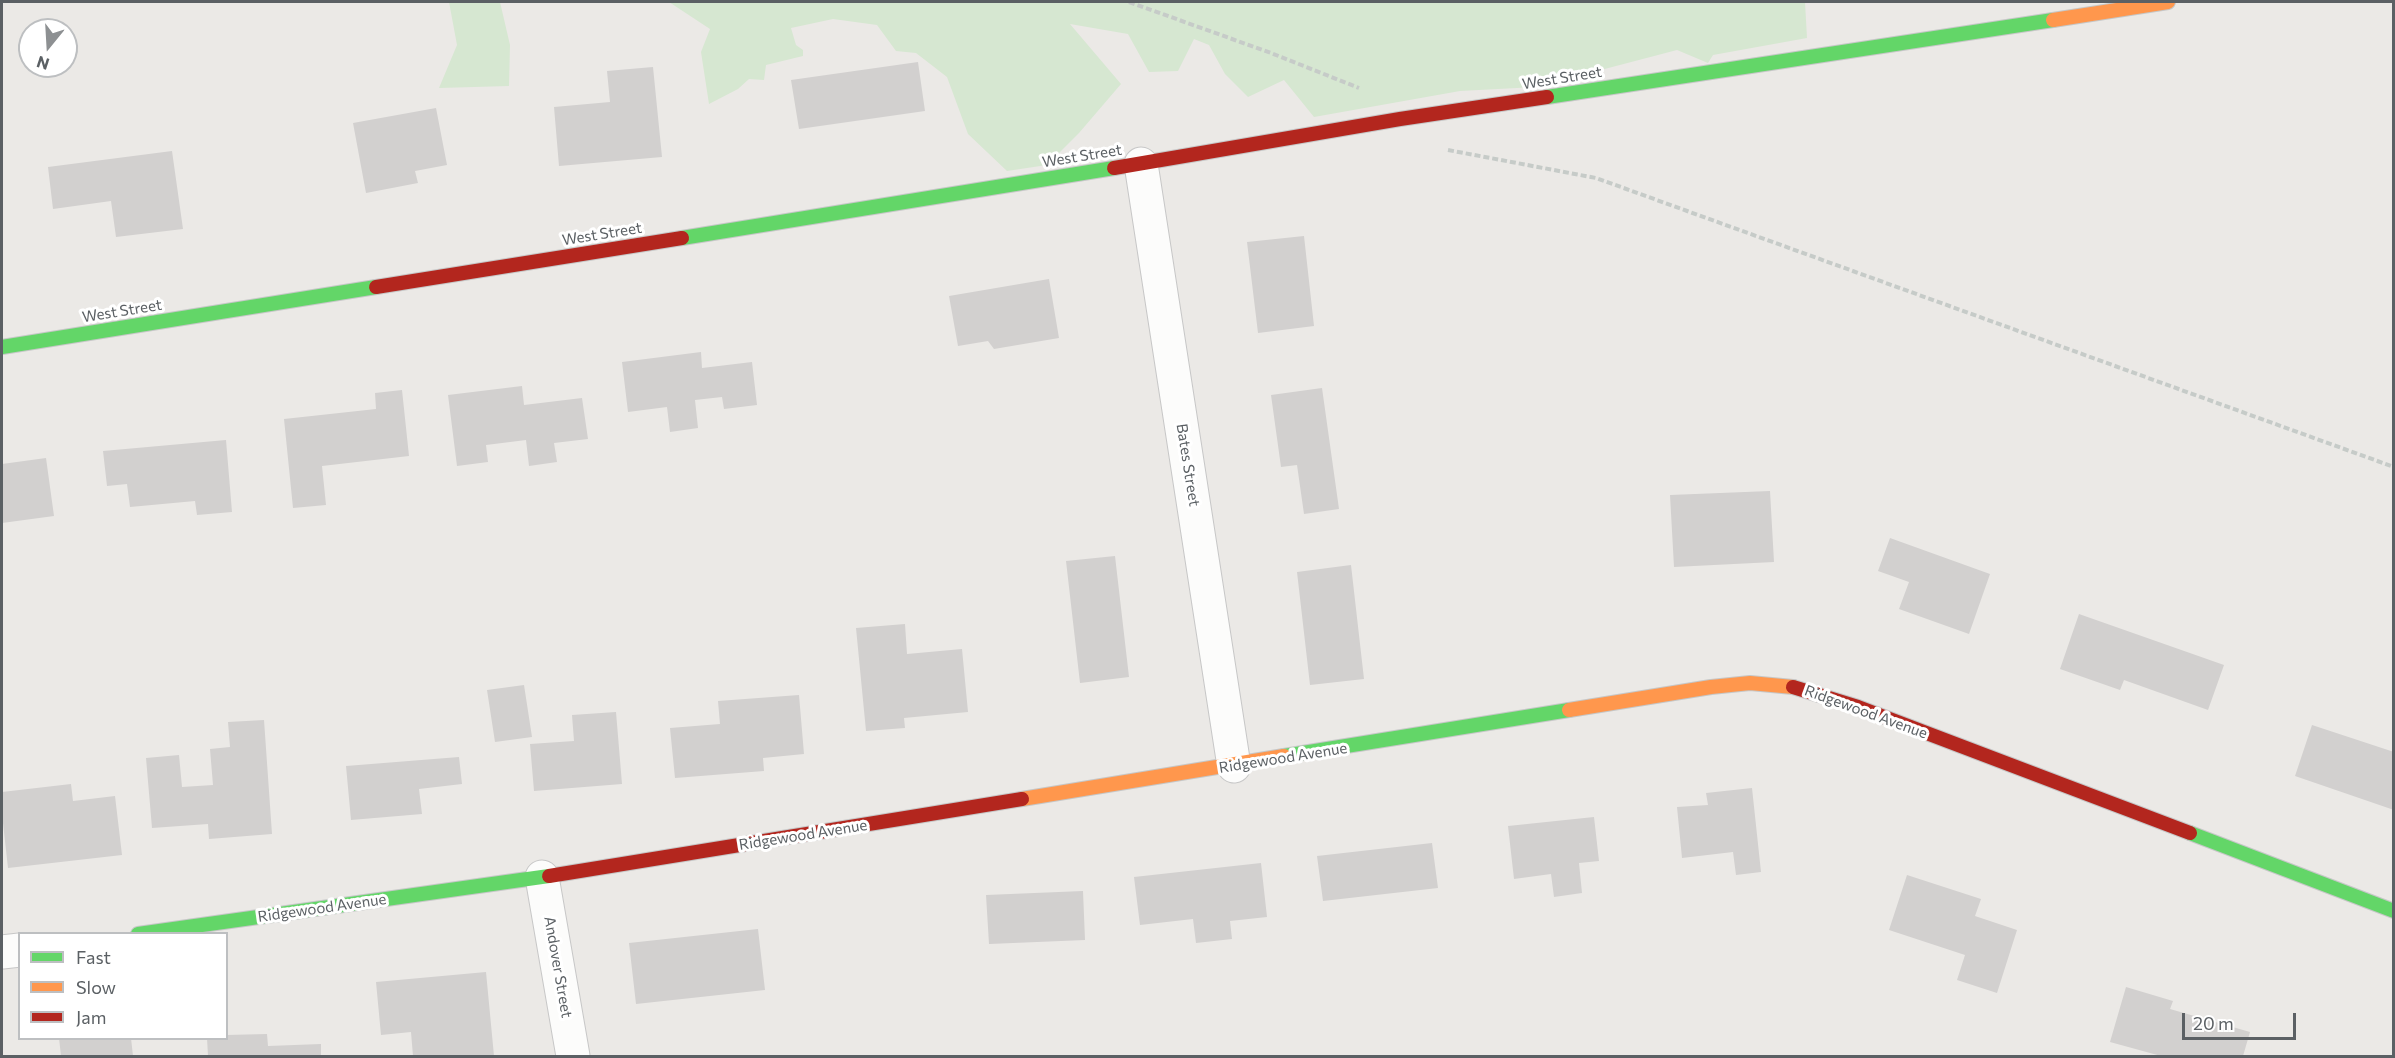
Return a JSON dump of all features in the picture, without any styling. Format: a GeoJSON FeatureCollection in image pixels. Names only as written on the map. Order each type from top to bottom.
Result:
{"type":"FeatureCollection","features":[{"type":"Feature","properties":{"kind":"street","name":"West Street"},"geometry":{"type":"LineString","coordinates":[[2,347],[1141,164],[1400,119],[2168,2]]}},
{"type":"Feature","properties":{"kind":"street","name":"Bates Street"},"geometry":{"type":"LineString","coordinates":[[1141,164],[1234,766]]}},
{"type":"Feature","properties":{"kind":"street","name":"Ridgewood Avenue"},"geometry":{"type":"LineString","coordinates":[[145,932],[542,877],[1710,687],[1750,683],[1796,687],[1858,707],[2394,911]]}},
{"type":"Feature","properties":{"kind":"street","name":"Andover Street"},"geometry":{"type":"LineString","coordinates":[[542,877],[573,1056]]}},
{"type":"Feature","properties":{"kind":"street"},"geometry":{"type":"LineString","coordinates":[[2,952],[18,950]]}},
{"type":"Feature","properties":{"kind":"path"},"geometry":{"type":"LineString","coordinates":[[1130,2],[1271,53],[1378,96],[1428,146],[1596,178],[2394,467]]}},
{"type":"Feature","properties":{"kind":"green space"},"geometry":{"type":"Polygon","coordinates":[[[449,2],[500,2],[510,45],[509,86],[439,88],[457,45],[449,2]]]}},
{"type":"Feature","properties":{"kind":"green space"},"geometry":{"type":"Polygon","coordinates":[[[669,2],[1805,2],[1807,38],[1713,55],[1708,63],[1677,50],[1536,87],[1460,91],[1314,117],[1284,80],[1248,97],[1225,74],[1209,45],[1194,39],[1178,71],[1149,72],[1128,34],[1070,24],[1121,84],[1079,133],[1047,165],[1007,171],[968,134],[947,77],[916,53],[896,51],[877,25],[833,19],[791,28],[796,45],[803,50],[803,56],[766,65],[764,80],[749,79],[738,89],[709,104],[701,52],[710,29],[669,2]]]}},
{"type":"Feature","properties":{"kind":"building"},"geometry":{"type":"Polygon","coordinates":[[[918,62],[925,111],[799,129],[791,80],[918,62]]]}},
{"type":"Feature","properties":{"kind":"building"},"geometry":{"type":"Polygon","coordinates":[[[653,67],[662,157],[559,166],[554,107],[610,102],[607,71],[653,67]]]}},
{"type":"Feature","properties":{"kind":"building"},"geometry":{"type":"Polygon","coordinates":[[[436,108],[447,165],[415,171],[418,183],[366,193],[353,123],[436,108]]]}},
{"type":"Feature","properties":{"kind":"building"},"geometry":{"type":"Polygon","coordinates":[[[172,151],[183,229],[116,237],[111,201],[53,209],[48,167],[172,151]]]}},
{"type":"Feature","properties":{"kind":"building"},"geometry":{"type":"Polygon","coordinates":[[[1304,236],[1314,326],[1258,333],[1247,242],[1304,236]]]}},
{"type":"Feature","properties":{"kind":"building"},"geometry":{"type":"Polygon","coordinates":[[[1049,279],[1059,338],[994,349],[988,341],[958,346],[949,296],[1049,279]]]}},
{"type":"Feature","properties":{"kind":"building"},"geometry":{"type":"Polygon","coordinates":[[[701,352],[702,368],[752,362],[757,405],[724,409],[722,397],[695,400],[698,428],[670,432],[667,407],[628,412],[622,362],[701,352]]]}},
{"type":"Feature","properties":{"kind":"building"},"geometry":{"type":"Polygon","coordinates":[[[522,386],[524,405],[582,398],[588,439],[554,443],[557,462],[529,466],[526,440],[486,445],[488,462],[457,466],[448,395],[522,386]]]}},
{"type":"Feature","properties":{"kind":"building"},"geometry":{"type":"Polygon","coordinates":[[[1322,388],[1339,509],[1304,514],[1297,465],[1281,467],[1271,395],[1322,388]]]}},
{"type":"Feature","properties":{"kind":"building"},"geometry":{"type":"Polygon","coordinates":[[[402,390],[409,456],[322,466],[326,505],[293,508],[284,419],[376,409],[375,393],[402,390]]]}},
{"type":"Feature","properties":{"kind":"building"},"geometry":{"type":"Polygon","coordinates":[[[226,440],[232,512],[197,515],[195,501],[130,507],[127,484],[107,486],[103,451],[226,440]]]}},
{"type":"Feature","properties":{"kind":"building"},"geometry":{"type":"Polygon","coordinates":[[[46,458],[54,516],[2,523],[2,464],[46,458]]]}},
{"type":"Feature","properties":{"kind":"building"},"geometry":{"type":"Polygon","coordinates":[[[1770,491],[1774,562],[1674,567],[1670,495],[1770,491]]]}},
{"type":"Feature","properties":{"kind":"building"},"geometry":{"type":"Polygon","coordinates":[[[1890,538],[1990,574],[1969,634],[1899,609],[1909,582],[1878,571],[1890,538]]]}},
{"type":"Feature","properties":{"kind":"building"},"geometry":{"type":"Polygon","coordinates":[[[1115,556],[1129,677],[1080,683],[1066,561],[1115,556]]]}},
{"type":"Feature","properties":{"kind":"building"},"geometry":{"type":"Polygon","coordinates":[[[1351,565],[1364,679],[1310,685],[1297,572],[1351,565]]]}},
{"type":"Feature","properties":{"kind":"building"},"geometry":{"type":"Polygon","coordinates":[[[2079,614],[2224,665],[2208,710],[2124,680],[2120,690],[2060,669],[2079,614]]]}},
{"type":"Feature","properties":{"kind":"building"},"geometry":{"type":"Polygon","coordinates":[[[905,624],[907,654],[962,649],[968,712],[904,718],[905,728],[866,731],[856,628],[905,624]]]}},
{"type":"Feature","properties":{"kind":"building"},"geometry":{"type":"Polygon","coordinates":[[[524,685],[532,737],[495,742],[487,690],[524,685]]]}},
{"type":"Feature","properties":{"kind":"building"},"geometry":{"type":"Polygon","coordinates":[[[799,695],[804,754],[763,758],[764,771],[675,778],[670,728],[720,724],[718,701],[799,695]]]}},
{"type":"Feature","properties":{"kind":"building"},"geometry":{"type":"Polygon","coordinates":[[[616,712],[622,784],[534,791],[530,744],[574,741],[572,715],[616,712]]]}},
{"type":"Feature","properties":{"kind":"building"},"geometry":{"type":"Polygon","coordinates":[[[264,720],[272,834],[209,839],[208,824],[152,828],[146,758],[179,755],[182,787],[213,785],[210,749],[230,747],[228,722],[264,720]]]}},
{"type":"Feature","properties":{"kind":"building"},"geometry":{"type":"Polygon","coordinates":[[[2312,725],[2394,752],[2394,810],[2295,776],[2312,725]]]}},
{"type":"Feature","properties":{"kind":"building"},"geometry":{"type":"Polygon","coordinates":[[[459,757],[462,784],[419,789],[422,814],[351,820],[346,766],[459,757]]]}},
{"type":"Feature","properties":{"kind":"building"},"geometry":{"type":"Polygon","coordinates":[[[71,784],[73,801],[115,796],[122,855],[8,868],[2,792],[71,784]]]}},
{"type":"Feature","properties":{"kind":"building"},"geometry":{"type":"Polygon","coordinates":[[[1752,788],[1761,872],[1736,875],[1733,852],[1682,858],[1677,807],[1708,805],[1706,793],[1752,788]]]}},
{"type":"Feature","properties":{"kind":"building"},"geometry":{"type":"Polygon","coordinates":[[[1594,817],[1599,861],[1579,863],[1582,893],[1554,897],[1551,874],[1514,879],[1508,826],[1594,817]]]}},
{"type":"Feature","properties":{"kind":"building"},"geometry":{"type":"Polygon","coordinates":[[[1432,843],[1438,888],[1323,901],[1317,856],[1432,843]]]}},
{"type":"Feature","properties":{"kind":"building"},"geometry":{"type":"Polygon","coordinates":[[[1261,863],[1267,917],[1230,921],[1232,939],[1196,943],[1193,919],[1140,925],[1134,877],[1261,863]]]}},
{"type":"Feature","properties":{"kind":"building"},"geometry":{"type":"Polygon","coordinates":[[[1907,875],[1981,899],[1975,916],[2017,930],[1997,993],[1957,980],[1965,955],[1889,930],[1907,875]]]}},
{"type":"Feature","properties":{"kind":"building"},"geometry":{"type":"Polygon","coordinates":[[[1083,891],[1085,940],[989,944],[986,895],[1083,891]]]}},
{"type":"Feature","properties":{"kind":"building"},"geometry":{"type":"Polygon","coordinates":[[[758,929],[765,990],[636,1004],[629,943],[758,929]]]}},
{"type":"Feature","properties":{"kind":"building"},"geometry":{"type":"Polygon","coordinates":[[[486,972],[494,1056],[413,1056],[411,1032],[381,1035],[376,982],[486,972]]]}},
{"type":"Feature","properties":{"kind":"building"},"geometry":{"type":"Polygon","coordinates":[[[2126,987],[2173,1001],[2170,1009],[2250,1032],[2243,1056],[2161,1056],[2110,1042],[2126,987]]]}},
{"type":"Feature","properties":{"kind":"building"},"geometry":{"type":"Polygon","coordinates":[[[267,1034],[268,1046],[321,1044],[321,1056],[208,1056],[207,1040],[228,1040],[228,1035],[267,1034]]]}},
{"type":"Feature","properties":{"kind":"building"},"geometry":{"type":"Polygon","coordinates":[[[59,1040],[131,1040],[133,1056],[61,1056],[59,1040]]]}},
{"type":"Feature","properties":{"kind":"traffic: fast"},"geometry":{"type":"LineString","coordinates":[[1547,97],[2053,20]]}},
{"type":"Feature","properties":{"kind":"traffic: fast"},"geometry":{"type":"LineString","coordinates":[[682,238],[1114,168]]}},
{"type":"Feature","properties":{"kind":"traffic: fast"},"geometry":{"type":"LineString","coordinates":[[2,347],[376,287]]}},
{"type":"Feature","properties":{"kind":"traffic: fast"},"geometry":{"type":"LineString","coordinates":[[1284,756],[1569,710]]}},
{"type":"Feature","properties":{"kind":"traffic: fast"},"geometry":{"type":"LineString","coordinates":[[2190,833],[2394,911]]}},
{"type":"Feature","properties":{"kind":"traffic: fast"},"geometry":{"type":"LineString","coordinates":[[152,932],[549,876]]}},
{"type":"Feature","properties":{"kind":"traffic: slow"},"geometry":{"type":"LineString","coordinates":[[2053,20],[2168,2]]}},
{"type":"Feature","properties":{"kind":"traffic: slow"},"geometry":{"type":"LineString","coordinates":[[1569,710],[1711,687],[1750,683],[1793,687]]}},
{"type":"Feature","properties":{"kind":"traffic: slow"},"geometry":{"type":"LineString","coordinates":[[1022,799],[1284,756]]}},
{"type":"Feature","properties":{"kind":"traffic: jam"},"geometry":{"type":"LineString","coordinates":[[1114,168],[1400,119],[1547,97]]}},
{"type":"Feature","properties":{"kind":"traffic: jam"},"geometry":{"type":"LineString","coordinates":[[376,287],[682,238]]}},
{"type":"Feature","properties":{"kind":"traffic: jam"},"geometry":{"type":"LineString","coordinates":[[1793,687],[1858,707],[2190,833]]}},
{"type":"Feature","properties":{"kind":"traffic: jam"},"geometry":{"type":"LineString","coordinates":[[549,876],[1022,799]]}}]}
